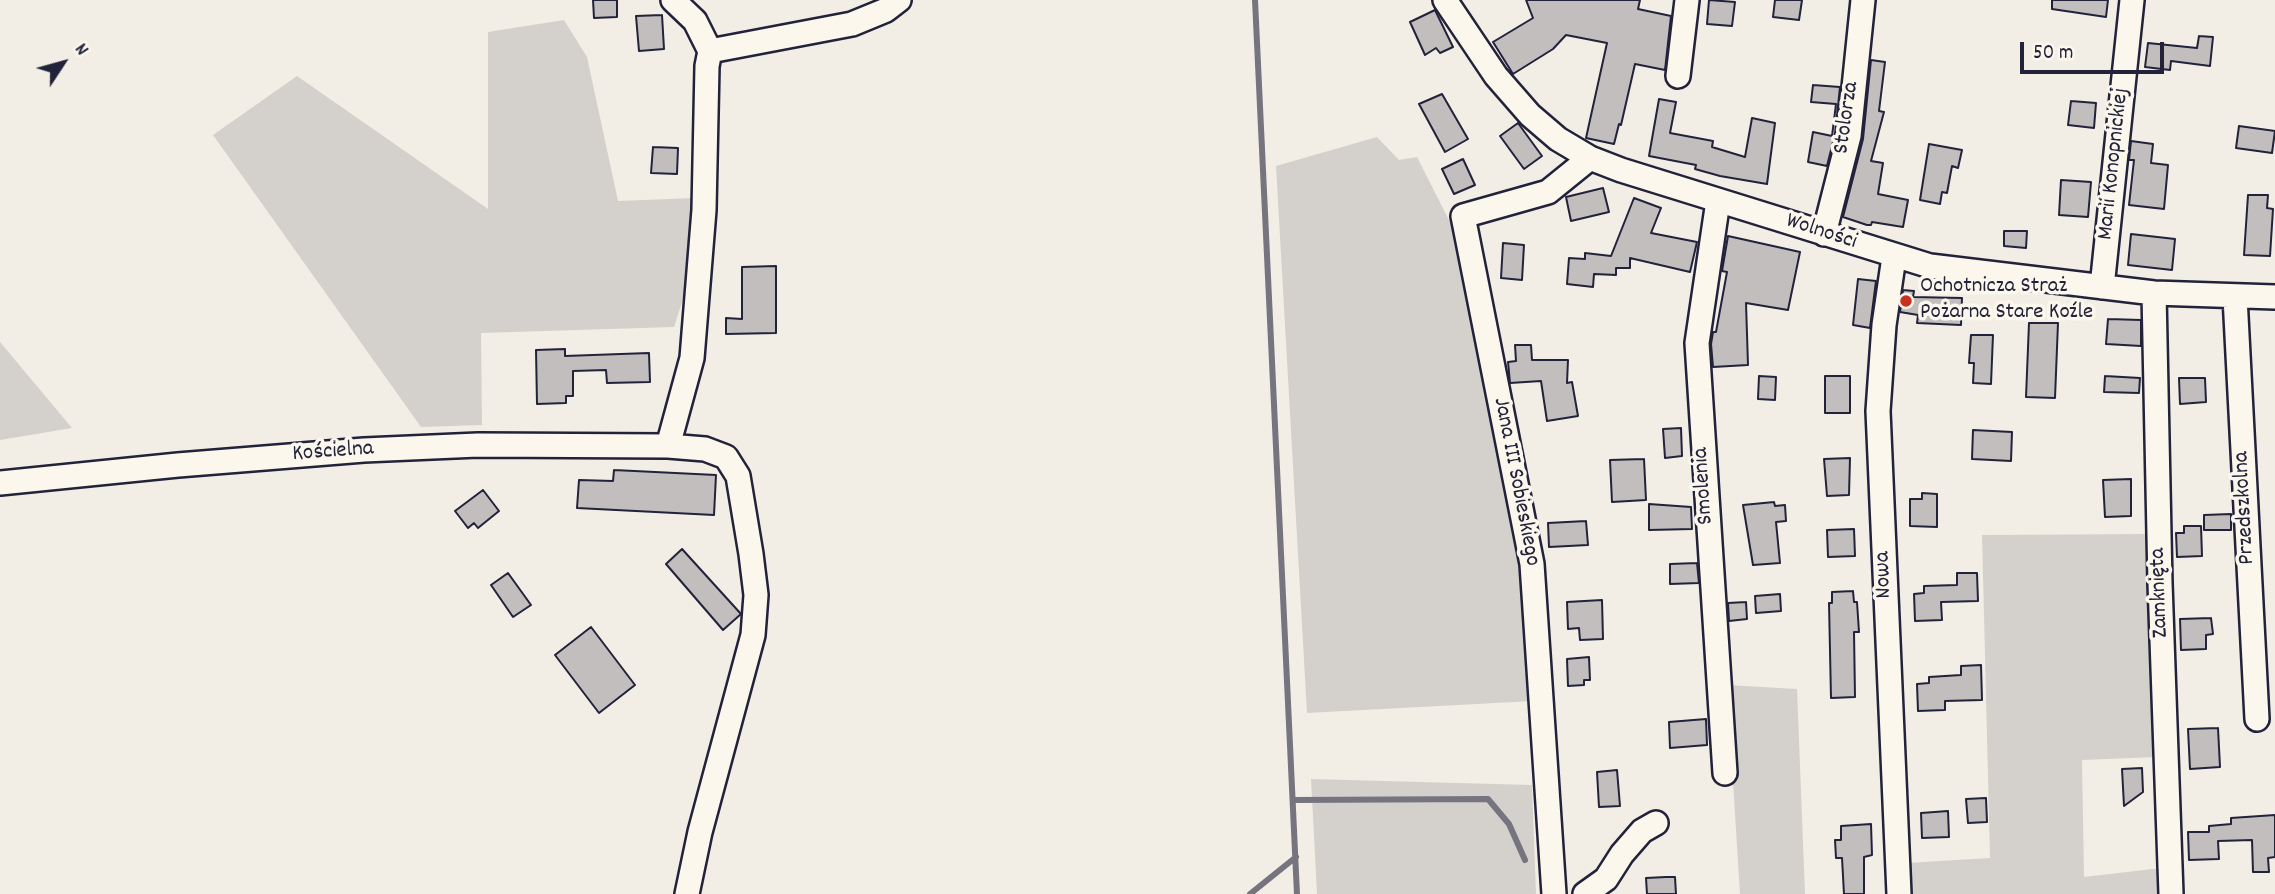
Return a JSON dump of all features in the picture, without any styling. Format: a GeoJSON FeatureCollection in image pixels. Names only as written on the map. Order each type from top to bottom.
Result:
{"type":"FeatureCollection","features":[{"type":"Feature","properties":{"kind":"street"},"geometry":{"type":"LineString","coordinates":[[668,446],[692,358],[704,210],[707,66],[710,51],[695,21],[673,0]]}},
{"type":"Feature","properties":{"kind":"street"},"geometry":{"type":"LineString","coordinates":[[710,51],[852,24],[886,10],[899,0]]}},
{"type":"Feature","properties":{"kind":"street","name":"Wolności"},"geometry":{"type":"LineString","coordinates":[[1445,0],[1496,76],[1530,115],[1558,139],[1590,158],[1621,170],[1930,266],[2154,293],[2275,297]]}},
{"type":"Feature","properties":{"kind":"street"},"geometry":{"type":"LineString","coordinates":[[1678,76],[1687,0]]}},
{"type":"Feature","properties":{"kind":"street","name":"Stolorza"},"geometry":{"type":"LineString","coordinates":[[1825,234],[1849,136],[1863,0]]}},
{"type":"Feature","properties":{"kind":"street","name":"Marii Konopnickiej"},"geometry":{"type":"LineString","coordinates":[[2102,287],[2132,0]]}},
{"type":"Feature","properties":{"kind":"street","name":"Jana III Sobieskiego"},"geometry":{"type":"LineString","coordinates":[[1554,894],[1532,564],[1463,216],[1548,192],[1590,158]]}},
{"type":"Feature","properties":{"kind":"street","name":"Smolenia"},"geometry":{"type":"LineString","coordinates":[[1718,201],[1697,343],[1725,773]]}},
{"type":"Feature","properties":{"kind":"street","name":"Nowa"},"geometry":{"type":"LineString","coordinates":[[1894,257],[1884,325],[1878,411],[1899,894]]}},
{"type":"Feature","properties":{"kind":"street","name":"Zamknięta"},"geometry":{"type":"LineString","coordinates":[[2154,293],[2160,583],[2171,894]]}},
{"type":"Feature","properties":{"kind":"street","name":"Przedszkolna"},"geometry":{"type":"LineString","coordinates":[[2235,297],[2257,719]]}},
{"type":"Feature","properties":{"kind":"street","name":"Kościelna"},"geometry":{"type":"LineString","coordinates":[[0,483],[177,464],[364,450],[478,445],[668,446],[705,449],[726,457],[738,476],[756,595],[753,635],[700,832],[687,894]]}},
{"type":"Feature","properties":{"kind":"street"},"geometry":{"type":"LineString","coordinates":[[1585,894],[1606,879],[1622,854],[1642,831],[1656,822]]}},
{"type":"Feature","properties":{"kind":"shaded area"},"geometry":{"type":"Polygon","coordinates":[[[564,20],[587,57],[618,201],[694,198],[690,277],[674,327],[481,333],[482,425],[421,427],[213,135],[297,76],[488,209],[488,32],[564,20]]]}},
{"type":"Feature","properties":{"kind":"shaded area"},"geometry":{"type":"Polygon","coordinates":[[[1377,137],[1399,160],[1417,157],[1456,234],[1520,567],[1533,701],[1307,713],[1276,166],[1377,137]]]}},
{"type":"Feature","properties":{"kind":"shaded area"},"geometry":{"type":"Polygon","coordinates":[[[0,342],[72,428],[0,440],[0,342]]]}},
{"type":"Feature","properties":{"kind":"shaded area"},"geometry":{"type":"Polygon","coordinates":[[[2149,534],[2157,757],[2082,760],[2084,877],[2161,868],[2161,894],[1910,894],[1908,863],[1990,858],[1982,535],[2149,534]]]}},
{"type":"Feature","properties":{"kind":"shaded area"},"geometry":{"type":"Polygon","coordinates":[[[1727,685],[1797,689],[1805,894],[1740,894],[1727,685]]]}},
{"type":"Feature","properties":{"kind":"shaded area"},"geometry":{"type":"Polygon","coordinates":[[[1311,779],[1532,785],[1536,894],[1317,894],[1311,779]]]}},
{"type":"Feature","properties":{"kind":"building"},"geometry":{"type":"Polygon","coordinates":[[[593,0],[617,0],[617,17],[594,18],[593,0]]]}},
{"type":"Feature","properties":{"kind":"building"},"geometry":{"type":"Polygon","coordinates":[[[1526,0],[1640,0],[1638,9],[1671,16],[1665,70],[1635,64],[1614,144],[1586,138],[1607,43],[1566,35],[1553,49],[1513,74],[1493,42],[1533,18],[1526,0]]]}},
{"type":"Feature","properties":{"kind":"building"},"geometry":{"type":"Polygon","coordinates":[[[1709,0],[1735,2],[1732,26],[1707,24],[1709,0]]]}},
{"type":"Feature","properties":{"kind":"building"},"geometry":{"type":"Polygon","coordinates":[[[1775,0],[1802,0],[1799,20],[1773,17],[1775,0]]]}},
{"type":"Feature","properties":{"kind":"building"},"geometry":{"type":"Polygon","coordinates":[[[2052,0],[2108,0],[2106,17],[2052,9],[2052,0]]]}},
{"type":"Feature","properties":{"kind":"building"},"geometry":{"type":"Polygon","coordinates":[[[1435,10],[1453,47],[1440,53],[1436,48],[1425,55],[1410,22],[1435,10]]]}},
{"type":"Feature","properties":{"kind":"building"},"geometry":{"type":"Polygon","coordinates":[[[662,15],[664,49],[639,51],[636,16],[662,15]]]}},
{"type":"Feature","properties":{"kind":"building"},"geometry":{"type":"Polygon","coordinates":[[[2199,36],[2213,37],[2210,66],[2171,61],[2170,70],[2145,67],[2148,43],[2197,48],[2199,36]]]}},
{"type":"Feature","properties":{"kind":"building"},"geometry":{"type":"Polygon","coordinates":[[[1871,60],[1885,62],[1879,111],[1884,112],[1871,161],[1883,163],[1878,194],[1908,200],[1903,227],[1872,222],[1867,225],[1843,217],[1863,139],[1871,60]]]}},
{"type":"Feature","properties":{"kind":"building"},"geometry":{"type":"Polygon","coordinates":[[[1813,85],[1840,87],[1835,134],[1827,166],[1808,162],[1813,132],[1832,136],[1836,104],[1811,102],[1813,85]]]}},
{"type":"Feature","properties":{"kind":"building"},"geometry":{"type":"Polygon","coordinates":[[[1442,94],[1468,139],[1445,152],[1419,104],[1442,94]]]}},
{"type":"Feature","properties":{"kind":"building"},"geometry":{"type":"Polygon","coordinates":[[[1659,99],[1676,102],[1670,133],[1713,141],[1712,147],[1745,157],[1752,118],[1775,123],[1767,184],[1720,176],[1695,169],[1696,165],[1649,156],[1659,99]]]}},
{"type":"Feature","properties":{"kind":"building"},"geometry":{"type":"Polygon","coordinates":[[[2071,101],[2096,103],[2094,128],[2068,125],[2071,101]]]}},
{"type":"Feature","properties":{"kind":"building"},"geometry":{"type":"Polygon","coordinates":[[[1518,123],[1542,156],[1524,169],[1500,136],[1518,123]]]}},
{"type":"Feature","properties":{"kind":"building"},"geometry":{"type":"Polygon","coordinates":[[[2239,126],[2275,131],[2272,153],[2236,148],[2239,126]]]}},
{"type":"Feature","properties":{"kind":"building"},"geometry":{"type":"Polygon","coordinates":[[[2131,141],[2153,144],[2151,163],[2168,165],[2164,209],[2129,205],[2134,160],[2129,160],[2131,141]]]}},
{"type":"Feature","properties":{"kind":"building"},"geometry":{"type":"Polygon","coordinates":[[[1929,144],[1962,150],[1958,168],[1952,166],[1947,193],[1942,192],[1940,204],[1920,200],[1929,144]]]}},
{"type":"Feature","properties":{"kind":"building"},"geometry":{"type":"Polygon","coordinates":[[[653,147],[678,148],[677,174],[651,173],[653,147]]]}},
{"type":"Feature","properties":{"kind":"building"},"geometry":{"type":"Polygon","coordinates":[[[1463,159],[1475,185],[1454,194],[1442,169],[1463,159]]]}},
{"type":"Feature","properties":{"kind":"building"},"geometry":{"type":"Polygon","coordinates":[[[2061,180],[2091,182],[2088,217],[2059,215],[2061,180]]]}},
{"type":"Feature","properties":{"kind":"building"},"geometry":{"type":"Polygon","coordinates":[[[1603,188],[1609,212],[1571,221],[1566,197],[1603,188]]]}},
{"type":"Feature","properties":{"kind":"building"},"geometry":{"type":"Polygon","coordinates":[[[2248,195],[2268,195],[2267,208],[2273,209],[2270,256],[2244,255],[2248,195]]]}},
{"type":"Feature","properties":{"kind":"building"},"geometry":{"type":"Polygon","coordinates":[[[1634,198],[1661,208],[1651,233],[1697,242],[1690,272],[1630,258],[1630,268],[1616,268],[1616,275],[1594,274],[1593,287],[1567,284],[1569,258],[1585,259],[1585,253],[1611,256],[1634,198]]]}},
{"type":"Feature","properties":{"kind":"building"},"geometry":{"type":"Polygon","coordinates":[[[2004,231],[2027,231],[2026,248],[2004,246],[2004,231]]]}},
{"type":"Feature","properties":{"kind":"building"},"geometry":{"type":"Polygon","coordinates":[[[2131,234],[2175,239],[2172,270],[2128,265],[2131,234]]]}},
{"type":"Feature","properties":{"kind":"building"},"geometry":{"type":"Polygon","coordinates":[[[1728,236],[1800,252],[1788,310],[1746,303],[1748,365],[1713,367],[1711,344],[1713,332],[1716,332],[1727,272],[1722,271],[1728,236]]]}},
{"type":"Feature","properties":{"kind":"building"},"geometry":{"type":"Polygon","coordinates":[[[1503,243],[1524,245],[1522,280],[1501,278],[1503,243]]]}},
{"type":"Feature","properties":{"kind":"building"},"geometry":{"type":"Polygon","coordinates":[[[776,266],[776,333],[726,334],[726,318],[742,319],[742,267],[776,266]]]}},
{"type":"Feature","properties":{"kind":"building"},"geometry":{"type":"Polygon","coordinates":[[[1858,279],[1876,281],[1870,328],[1853,325],[1858,279]]]}},
{"type":"Feature","properties":{"kind":"building"},"geometry":{"type":"Polygon","coordinates":[[[1903,290],[1914,291],[1913,297],[1962,298],[1961,325],[1917,323],[1918,315],[1900,312],[1903,290]]]}},
{"type":"Feature","properties":{"kind":"building"},"geometry":{"type":"Polygon","coordinates":[[[2108,319],[2141,320],[2141,346],[2106,344],[2108,319]]]}},
{"type":"Feature","properties":{"kind":"building"},"geometry":{"type":"Polygon","coordinates":[[[2029,323],[2058,323],[2055,398],[2026,397],[2029,323]]]}},
{"type":"Feature","properties":{"kind":"building"},"geometry":{"type":"Polygon","coordinates":[[[1971,335],[1993,335],[1991,384],[1973,383],[1974,363],[1969,363],[1971,335]]]}},
{"type":"Feature","properties":{"kind":"building"},"geometry":{"type":"Polygon","coordinates":[[[1515,345],[1531,345],[1532,360],[1568,360],[1567,383],[1572,382],[1578,416],[1547,421],[1541,381],[1510,383],[1508,362],[1516,361],[1515,345]]]}},
{"type":"Feature","properties":{"kind":"building"},"geometry":{"type":"Polygon","coordinates":[[[565,349],[565,356],[649,353],[650,382],[607,383],[606,370],[573,371],[573,396],[566,396],[566,403],[537,404],[536,350],[565,349]]]}},
{"type":"Feature","properties":{"kind":"building"},"geometry":{"type":"Polygon","coordinates":[[[1759,376],[1776,377],[1775,400],[1758,399],[1759,376]]]}},
{"type":"Feature","properties":{"kind":"building"},"geometry":{"type":"Polygon","coordinates":[[[1825,376],[1850,376],[1850,413],[1825,413],[1825,376]]]}},
{"type":"Feature","properties":{"kind":"building"},"geometry":{"type":"Polygon","coordinates":[[[2105,376],[2140,378],[2139,393],[2104,392],[2105,376]]]}},
{"type":"Feature","properties":{"kind":"building"},"geometry":{"type":"Polygon","coordinates":[[[2179,378],[2205,378],[2206,402],[2180,404],[2179,378]]]}},
{"type":"Feature","properties":{"kind":"building"},"geometry":{"type":"Polygon","coordinates":[[[1681,428],[1682,456],[1665,458],[1663,429],[1681,428]]]}},
{"type":"Feature","properties":{"kind":"building"},"geometry":{"type":"Polygon","coordinates":[[[1973,430],[2012,432],[2011,461],[1972,459],[1973,430]]]}},
{"type":"Feature","properties":{"kind":"building"},"geometry":{"type":"Polygon","coordinates":[[[1850,458],[1849,495],[1827,496],[1824,459],[1850,458]]]}},
{"type":"Feature","properties":{"kind":"building"},"geometry":{"type":"Polygon","coordinates":[[[1644,459],[1646,500],[1612,502],[1610,460],[1644,459]]]}},
{"type":"Feature","properties":{"kind":"building"},"geometry":{"type":"Polygon","coordinates":[[[614,470],[716,475],[714,515],[577,508],[579,480],[613,481],[614,470]]]}},
{"type":"Feature","properties":{"kind":"building"},"geometry":{"type":"Polygon","coordinates":[[[2131,479],[2131,516],[2105,517],[2103,480],[2131,479]]]}},
{"type":"Feature","properties":{"kind":"building"},"geometry":{"type":"Polygon","coordinates":[[[483,490],[499,511],[478,528],[474,523],[468,528],[455,511],[483,490]]]}},
{"type":"Feature","properties":{"kind":"building"},"geometry":{"type":"Polygon","coordinates":[[[1922,493],[1937,494],[1937,527],[1910,526],[1910,499],[1922,499],[1922,493]]]}},
{"type":"Feature","properties":{"kind":"building"},"geometry":{"type":"Polygon","coordinates":[[[1774,502],[1775,506],[1785,505],[1786,521],[1776,522],[1780,563],[1753,565],[1743,505],[1774,502]]]}},
{"type":"Feature","properties":{"kind":"building"},"geometry":{"type":"Polygon","coordinates":[[[1649,504],[1691,507],[1692,529],[1649,530],[1649,504]]]}},
{"type":"Feature","properties":{"kind":"building"},"geometry":{"type":"Polygon","coordinates":[[[2231,514],[2231,530],[2204,530],[2204,515],[2231,514]]]}},
{"type":"Feature","properties":{"kind":"building"},"geometry":{"type":"Polygon","coordinates":[[[1586,521],[1588,545],[1549,547],[1548,523],[1586,521]]]}},
{"type":"Feature","properties":{"kind":"building"},"geometry":{"type":"Polygon","coordinates":[[[2184,526],[2201,526],[2202,556],[2177,557],[2176,533],[2184,533],[2184,526]]]}},
{"type":"Feature","properties":{"kind":"building"},"geometry":{"type":"Polygon","coordinates":[[[1854,529],[1855,556],[1828,557],[1827,530],[1854,529]]]}},
{"type":"Feature","properties":{"kind":"building"},"geometry":{"type":"Polygon","coordinates":[[[682,549],[741,614],[723,630],[666,564],[682,549]]]}},
{"type":"Feature","properties":{"kind":"building"},"geometry":{"type":"Polygon","coordinates":[[[1697,563],[1699,583],[1670,584],[1670,564],[1697,563]]]}},
{"type":"Feature","properties":{"kind":"building"},"geometry":{"type":"Polygon","coordinates":[[[508,573],[531,605],[513,617],[491,585],[508,573]]]}},
{"type":"Feature","properties":{"kind":"building"},"geometry":{"type":"Polygon","coordinates":[[[1957,573],[1977,573],[1978,601],[1941,602],[1942,620],[1915,621],[1914,594],[1924,593],[1924,586],[1957,585],[1957,573]]]}},
{"type":"Feature","properties":{"kind":"building"},"geometry":{"type":"Polygon","coordinates":[[[1853,591],[1854,602],[1857,602],[1859,632],[1854,632],[1855,697],[1831,698],[1829,603],[1832,603],[1832,592],[1853,591]]]}},
{"type":"Feature","properties":{"kind":"building"},"geometry":{"type":"Polygon","coordinates":[[[1780,594],[1781,611],[1756,613],[1755,596],[1780,594]]]}},
{"type":"Feature","properties":{"kind":"building"},"geometry":{"type":"Polygon","coordinates":[[[1602,600],[1603,639],[1580,640],[1579,628],[1568,629],[1567,602],[1602,600]]]}},
{"type":"Feature","properties":{"kind":"building"},"geometry":{"type":"Polygon","coordinates":[[[1746,602],[1747,619],[1729,621],[1728,603],[1746,602]]]}},
{"type":"Feature","properties":{"kind":"building"},"geometry":{"type":"Polygon","coordinates":[[[2211,618],[2213,634],[2206,635],[2206,649],[2181,650],[2180,619],[2211,618]]]}},
{"type":"Feature","properties":{"kind":"building"},"geometry":{"type":"Polygon","coordinates":[[[591,627],[635,685],[599,713],[555,655],[591,627]]]}},
{"type":"Feature","properties":{"kind":"building"},"geometry":{"type":"Polygon","coordinates":[[[1589,657],[1590,680],[1584,680],[1584,685],[1568,686],[1567,659],[1589,657]]]}},
{"type":"Feature","properties":{"kind":"building"},"geometry":{"type":"Polygon","coordinates":[[[1981,665],[1982,700],[1945,701],[1945,710],[1918,711],[1917,684],[1929,683],[1929,677],[1961,675],[1961,666],[1981,665]]]}},
{"type":"Feature","properties":{"kind":"building"},"geometry":{"type":"Polygon","coordinates":[[[1706,719],[1707,745],[1670,748],[1669,722],[1706,719]]]}},
{"type":"Feature","properties":{"kind":"building"},"geometry":{"type":"Polygon","coordinates":[[[2218,728],[2220,767],[2190,769],[2188,729],[2218,728]]]}},
{"type":"Feature","properties":{"kind":"building"},"geometry":{"type":"Polygon","coordinates":[[[2142,768],[2143,792],[2124,806],[2122,769],[2142,768]]]}},
{"type":"Feature","properties":{"kind":"building"},"geometry":{"type":"Polygon","coordinates":[[[1617,770],[1620,806],[1599,807],[1597,772],[1617,770]]]}},
{"type":"Feature","properties":{"kind":"building"},"geometry":{"type":"Polygon","coordinates":[[[1986,798],[1987,822],[1968,823],[1966,799],[1986,798]]]}},
{"type":"Feature","properties":{"kind":"building"},"geometry":{"type":"Polygon","coordinates":[[[1948,811],[1949,837],[1922,838],[1921,813],[1948,811]]]}},
{"type":"Feature","properties":{"kind":"building"},"geometry":{"type":"Polygon","coordinates":[[[2275,815],[2275,857],[2268,858],[2269,872],[2253,872],[2252,840],[2218,841],[2219,859],[2189,860],[2188,832],[2209,832],[2209,826],[2231,824],[2231,818],[2275,815]]]}},
{"type":"Feature","properties":{"kind":"building"},"geometry":{"type":"Polygon","coordinates":[[[1871,824],[1872,855],[1864,857],[1864,894],[1844,894],[1842,858],[1836,858],[1835,840],[1841,840],[1841,826],[1871,824]]]}},
{"type":"Feature","properties":{"kind":"building"},"geometry":{"type":"Polygon","coordinates":[[[1675,877],[1676,894],[1647,894],[1646,878],[1675,877]]]}},
{"type":"Feature","properties":{"kind":"waterway"},"geometry":{"type":"LineString","coordinates":[[1255,0],[1297,894]]}},
{"type":"Feature","properties":{"kind":"waterway"},"geometry":{"type":"LineString","coordinates":[[1293,800],[1488,799],[1509,824],[1525,860]]}},
{"type":"Feature","properties":{"kind":"waterway"},"geometry":{"type":"LineString","coordinates":[[1250,894],[1296,857]]}},
{"type":"Feature","properties":{"kind":"place","name":"Ochotnicza Straż Pożarna Stare Koźle"},"geometry":{"type":"Point","coordinates":[1906,301]}}]}
